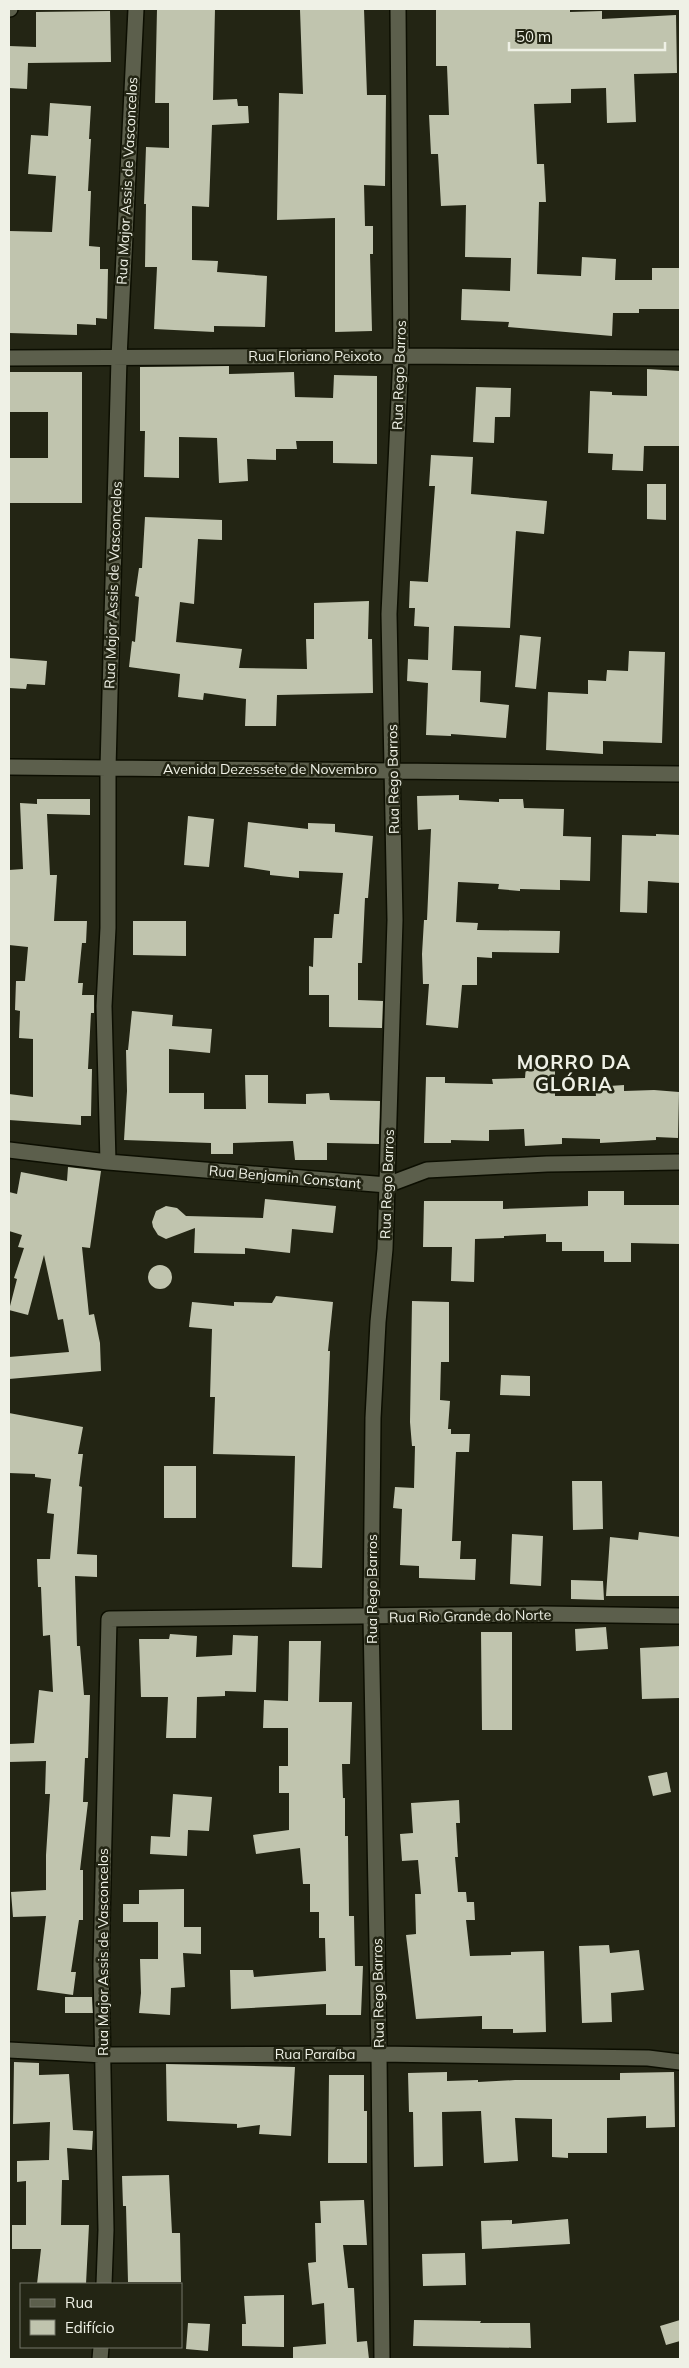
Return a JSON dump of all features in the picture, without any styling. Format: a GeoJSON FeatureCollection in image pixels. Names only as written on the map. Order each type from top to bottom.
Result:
{"type":"FeatureCollection","features":[{"type":"Feature","properties":{"kind":"street","name":"Rua Major Assis de Vasconcelos"},"geometry":{"type":"LineString","coordinates":[[108,1162],[104,1006],[108,928],[108,768],[119,358],[136,9]]}},
{"type":"Feature","properties":{"kind":"street","name":"Rua Rego Barros"},"geometry":{"type":"LineString","coordinates":[[382,2359],[379,2054],[371,1617],[373,1418],[387,1185],[395,920],[394,770],[389,614],[401,356],[398,9]]}},
{"type":"Feature","properties":{"kind":"street","name":"Rua Floriano Peixoto"},"geometry":{"type":"LineString","coordinates":[[9,358],[401,356],[680,358]]}},
{"type":"Feature","properties":{"kind":"street","name":"Avenida Dezessete de Novembro"},"geometry":{"type":"LineString","coordinates":[[9,767],[680,774]]}},
{"type":"Feature","properties":{"kind":"street","name":"Rua Benjamin Constant"},"geometry":{"type":"LineString","coordinates":[[9,1150],[108,1162],[387,1185],[427,1170],[547,1164],[680,1162]]}},
{"type":"Feature","properties":{"kind":"street","name":"Rua Rio Grande do Norte"},"geometry":{"type":"LineString","coordinates":[[109,1619],[542,1614],[680,1616]]}},
{"type":"Feature","properties":{"kind":"street","name":"Rua Major Assis de Vasconcelos"},"geometry":{"type":"LineString","coordinates":[[104,2283],[106,2230],[101,1966],[109,1619]]}},
{"type":"Feature","properties":{"kind":"street","name":"Rua Paraíba"},"geometry":{"type":"LineString","coordinates":[[9,2050],[104,2055],[379,2054],[648,2058],[680,2062]]}},
{"type":"Feature","properties":{"kind":"building"},"geometry":{"type":"Polygon","coordinates":[[[157,9],[215,9],[213,100],[237,99],[238,106],[248,106],[249,123],[212,125],[209,207],[192,206],[192,260],[218,261],[217,272],[267,276],[265,327],[214,326],[214,332],[154,329],[157,267],[145,267],[146,204],[144,204],[146,147],[169,148],[169,103],[155,103],[157,9]]]}},
{"type":"Feature","properties":{"kind":"building"},"geometry":{"type":"Polygon","coordinates":[[[364,9],[367,95],[386,95],[385,186],[364,185],[365,226],[373,226],[373,254],[370,254],[372,331],[335,332],[335,218],[277,220],[279,93],[303,94],[300,10],[364,9]]]}},
{"type":"Feature","properties":{"kind":"building"},"geometry":{"type":"Polygon","coordinates":[[[436,9],[570,9],[570,12],[602,11],[602,19],[676,15],[677,73],[634,74],[636,122],[607,123],[606,88],[571,89],[571,103],[534,104],[537,164],[544,164],[546,202],[539,202],[537,274],[581,276],[582,257],[616,259],[615,280],[652,280],[652,268],[680,268],[680,309],[639,309],[639,313],[613,313],[612,336],[508,327],[509,322],[461,320],[462,289],[510,291],[511,258],[465,257],[466,205],[441,206],[438,154],[431,154],[429,115],[449,115],[447,66],[436,66],[436,9]]]}},
{"type":"Feature","properties":{"kind":"building"},"geometry":{"type":"Polygon","coordinates":[[[110,11],[111,62],[28,63],[27,89],[9,88],[9,46],[36,47],[36,12],[110,11]]]}},
{"type":"Feature","properties":{"kind":"building"},"geometry":{"type":"Polygon","coordinates":[[[50,103],[91,106],[88,191],[91,191],[89,246],[100,247],[100,269],[108,269],[107,319],[96,318],[96,325],[77,324],[77,335],[9,333],[9,231],[52,232],[56,176],[28,174],[31,135],[48,136],[50,103]]]}},
{"type":"Feature","properties":{"kind":"building"},"geometry":{"type":"Polygon","coordinates":[[[229,366],[229,374],[294,372],[295,397],[333,398],[334,375],[377,376],[377,464],[333,463],[333,441],[296,441],[297,449],[276,449],[276,460],[247,459],[248,481],[219,483],[217,438],[179,437],[179,478],[144,477],[145,431],[140,431],[140,367],[229,366]]]}},
{"type":"Feature","properties":{"kind":"building"},"geometry":{"type":"Polygon","coordinates":[[[647,369],[680,371],[680,446],[644,446],[643,471],[612,470],[613,454],[588,453],[590,391],[612,392],[612,395],[647,396],[647,369]]]}},
{"type":"Feature","properties":{"kind":"building"},"geometry":{"type":"Polygon","coordinates":[[[9,372],[82,372],[82,503],[9,503],[9,458],[48,458],[48,412],[9,412],[9,372]]]}},
{"type":"Feature","properties":{"kind":"building"},"geometry":{"type":"Polygon","coordinates":[[[476,387],[511,388],[510,417],[495,417],[494,443],[473,442],[476,387]]]}},
{"type":"Feature","properties":{"kind":"building"},"geometry":{"type":"Polygon","coordinates":[[[431,455],[473,457],[471,494],[547,501],[544,534],[516,531],[510,628],[454,626],[452,670],[481,671],[480,702],[509,705],[506,738],[451,734],[451,736],[426,735],[428,683],[407,681],[408,659],[428,660],[429,627],[414,626],[415,608],[409,608],[410,581],[428,582],[435,486],[429,486],[431,455]]]}},
{"type":"Feature","properties":{"kind":"building"},"geometry":{"type":"Polygon","coordinates":[[[647,484],[666,484],[666,520],[647,519],[647,484]]]}},
{"type":"Feature","properties":{"kind":"building"},"geometry":{"type":"Polygon","coordinates":[[[145,517],[222,520],[222,540],[198,539],[194,604],[180,602],[176,642],[242,649],[239,668],[307,669],[306,639],[314,639],[314,603],[369,601],[368,639],[372,639],[373,693],[277,695],[276,726],[245,726],[246,699],[204,693],[203,700],[178,697],[180,674],[129,667],[132,641],[135,642],[139,597],[135,596],[139,568],[142,568],[145,517]]]}},
{"type":"Feature","properties":{"kind":"building"},"geometry":{"type":"Polygon","coordinates":[[[520,635],[541,637],[536,689],[515,687],[520,635]]]}},
{"type":"Feature","properties":{"kind":"building"},"geometry":{"type":"Polygon","coordinates":[[[629,651],[665,652],[662,743],[603,741],[603,754],[546,750],[548,692],[588,694],[588,680],[606,681],[607,670],[628,671],[629,651]]]}},
{"type":"Feature","properties":{"kind":"building"},"geometry":{"type":"Polygon","coordinates":[[[9,658],[47,661],[45,685],[27,684],[26,689],[9,688],[9,658]]]}},
{"type":"Feature","properties":{"kind":"building"},"geometry":{"type":"Polygon","coordinates":[[[459,795],[459,800],[499,802],[499,799],[523,799],[524,808],[564,809],[563,836],[591,837],[590,881],[560,880],[560,890],[520,889],[520,891],[498,889],[499,884],[458,882],[456,922],[478,923],[477,930],[560,931],[559,953],[492,952],[492,958],[477,957],[477,985],[462,985],[458,1028],[426,1025],[429,984],[423,984],[422,954],[424,920],[427,920],[431,829],[418,830],[417,796],[459,795]]]}},
{"type":"Feature","properties":{"kind":"building"},"geometry":{"type":"Polygon","coordinates":[[[37,799],[90,799],[90,815],[47,814],[50,875],[57,875],[54,921],[87,921],[86,943],[82,943],[78,983],[83,983],[82,995],[94,995],[94,1013],[91,1013],[88,1069],[92,1069],[91,1116],[81,1116],[81,1125],[9,1120],[9,1094],[33,1097],[33,1039],[19,1038],[20,1011],[15,1010],[16,981],[25,981],[28,947],[9,945],[9,870],[23,869],[20,803],[37,804],[37,799]]]}},
{"type":"Feature","properties":{"kind":"building"},"geometry":{"type":"Polygon","coordinates":[[[188,816],[214,819],[209,867],[184,865],[188,816]]]}},
{"type":"Feature","properties":{"kind":"building"},"geometry":{"type":"Polygon","coordinates":[[[248,822],[308,829],[308,823],[335,824],[335,832],[373,836],[368,898],[365,898],[362,963],[358,963],[358,1000],[383,1001],[382,1028],[329,1027],[329,995],[309,995],[309,966],[313,967],[314,938],[332,938],[334,914],[339,914],[343,873],[299,871],[299,878],[270,875],[270,871],[244,867],[248,822]]]}},
{"type":"Feature","properties":{"kind":"building"},"geometry":{"type":"Polygon","coordinates":[[[656,834],[680,835],[680,883],[648,881],[647,913],[620,912],[622,835],[656,836],[656,834]]]}},
{"type":"Feature","properties":{"kind":"building"},"geometry":{"type":"Polygon","coordinates":[[[133,921],[186,921],[186,956],[133,955],[133,921]]]}},
{"type":"Feature","properties":{"kind":"building"},"geometry":{"type":"Polygon","coordinates":[[[132,1011],[173,1015],[172,1026],[212,1029],[210,1053],[169,1049],[169,1093],[204,1093],[204,1109],[246,1109],[245,1075],[268,1075],[268,1103],[306,1104],[306,1094],[329,1093],[330,1100],[380,1101],[379,1144],[327,1143],[327,1160],[295,1160],[293,1141],[233,1143],[233,1154],[211,1154],[211,1143],[124,1140],[127,1091],[126,1050],[128,1050],[132,1011]]]}},
{"type":"Feature","properties":{"kind":"building"},"geometry":{"type":"Polygon","coordinates":[[[526,1066],[555,1067],[555,1096],[596,1096],[595,1087],[624,1085],[624,1091],[654,1090],[679,1092],[678,1138],[656,1137],[656,1140],[600,1143],[600,1139],[562,1138],[562,1144],[525,1146],[524,1129],[489,1130],[489,1141],[451,1140],[451,1143],[424,1143],[426,1077],[445,1077],[445,1083],[493,1084],[492,1079],[525,1078],[526,1066]]]}},
{"type":"Feature","properties":{"kind":"building"},"geometry":{"type":"Polygon","coordinates":[[[68,1167],[101,1171],[90,1248],[82,1247],[89,1315],[94,1314],[100,1343],[101,1371],[9,1379],[9,1357],[69,1352],[63,1319],[58,1320],[44,1255],[28,1315],[9,1310],[17,1279],[14,1278],[24,1248],[18,1247],[22,1235],[9,1231],[9,1192],[17,1194],[21,1172],[67,1181],[68,1167]]]}},
{"type":"Feature","properties":{"kind":"building"},"geometry":{"type":"Polygon","coordinates":[[[588,1191],[624,1191],[624,1205],[680,1205],[680,1244],[631,1243],[631,1262],[604,1262],[604,1251],[562,1251],[562,1242],[546,1242],[546,1234],[475,1239],[474,1282],[451,1281],[452,1247],[423,1247],[424,1201],[503,1201],[503,1209],[588,1206],[588,1191]]]}},
{"type":"Feature","properties":{"kind":"building"},"geometry":{"type":"Polygon","coordinates":[[[265,1199],[336,1206],[333,1233],[292,1229],[290,1253],[245,1248],[245,1254],[194,1253],[195,1228],[166,1239],[158,1235],[153,1227],[152,1222],[156,1211],[166,1206],[177,1208],[186,1216],[263,1218],[265,1199]]]}},
{"type":"Feature","properties":{"kind":"building"},"geometry":{"type":"Polygon","coordinates":[[[160,1265],[168,1269],[172,1277],[168,1285],[160,1289],[152,1285],[148,1277],[152,1269],[160,1265]]]}},
{"type":"Feature","properties":{"kind":"building"},"geometry":{"type":"Polygon","coordinates":[[[276,1296],[333,1302],[328,1351],[330,1351],[322,1568],[292,1567],[295,1456],[213,1454],[215,1397],[210,1397],[212,1329],[189,1327],[192,1302],[234,1306],[234,1302],[272,1303],[276,1296]]]}},
{"type":"Feature","properties":{"kind":"building"},"geometry":{"type":"Polygon","coordinates":[[[412,1301],[449,1302],[449,1362],[441,1362],[440,1400],[450,1401],[448,1429],[451,1429],[451,1434],[470,1434],[469,1452],[456,1452],[452,1541],[461,1541],[460,1559],[476,1559],[475,1580],[419,1578],[419,1566],[400,1565],[402,1509],[393,1508],[395,1487],[414,1488],[415,1446],[412,1446],[410,1422],[412,1301]]]}},
{"type":"Feature","properties":{"kind":"building"},"geometry":{"type":"Polygon","coordinates":[[[501,1375],[530,1376],[530,1396],[500,1395],[501,1375]]]}},
{"type":"Feature","properties":{"kind":"building"},"geometry":{"type":"Polygon","coordinates":[[[9,1413],[83,1427],[78,1454],[83,1454],[79,1486],[82,1487],[77,1554],[97,1555],[97,1577],[75,1576],[77,1646],[80,1646],[84,1695],[90,1695],[88,1758],[85,1758],[83,1802],[88,1802],[80,1870],[83,1870],[83,1920],[79,1920],[71,1972],[76,1972],[73,1995],[37,1990],[46,1916],[13,1917],[11,1892],[46,1890],[50,1794],[45,1794],[46,1761],[9,1762],[9,1744],[34,1743],[39,1690],[53,1692],[50,1635],[43,1636],[41,1587],[38,1587],[37,1559],[50,1559],[54,1514],[47,1513],[51,1479],[35,1477],[35,1474],[9,1473],[9,1413]]]}},
{"type":"Feature","properties":{"kind":"building"},"geometry":{"type":"Polygon","coordinates":[[[164,1466],[196,1466],[196,1518],[164,1518],[164,1466]]]}},
{"type":"Feature","properties":{"kind":"building"},"geometry":{"type":"Polygon","coordinates":[[[572,1481],[602,1481],[603,1529],[573,1530],[572,1481]]]}},
{"type":"Feature","properties":{"kind":"building"},"geometry":{"type":"Polygon","coordinates":[[[639,1532],[680,1537],[680,1596],[606,1596],[610,1537],[638,1540],[639,1532]]]}},
{"type":"Feature","properties":{"kind":"building"},"geometry":{"type":"Polygon","coordinates":[[[512,1534],[543,1536],[541,1586],[510,1584],[512,1534]]]}},
{"type":"Feature","properties":{"kind":"building"},"geometry":{"type":"Polygon","coordinates":[[[571,1580],[603,1581],[604,1600],[571,1599],[571,1580]]]}},
{"type":"Feature","properties":{"kind":"building"},"geometry":{"type":"Polygon","coordinates":[[[606,1627],[608,1649],[576,1651],[575,1629],[606,1627]]]}},
{"type":"Feature","properties":{"kind":"building"},"geometry":{"type":"Polygon","coordinates":[[[481,1632],[512,1632],[512,1730],[482,1730],[481,1632]]]}},
{"type":"Feature","properties":{"kind":"building"},"geometry":{"type":"Polygon","coordinates":[[[170,1634],[197,1636],[196,1657],[232,1655],[233,1635],[258,1636],[256,1692],[225,1691],[225,1696],[197,1697],[196,1738],[166,1738],[168,1697],[141,1697],[139,1639],[169,1639],[170,1634]]]}},
{"type":"Feature","properties":{"kind":"building"},"geometry":{"type":"Polygon","coordinates":[[[289,1641],[321,1641],[319,1702],[352,1702],[350,1764],[342,1764],[343,1798],[345,1798],[345,1836],[348,1836],[349,1916],[354,1916],[355,1966],[363,1966],[361,2015],[326,2015],[326,2004],[231,2009],[230,1970],[253,1970],[254,1977],[326,1971],[325,1938],[319,1938],[319,1912],[310,1912],[310,1884],[303,1884],[300,1848],[256,1854],[253,1835],[289,1830],[289,1793],[279,1793],[279,1766],[288,1766],[288,1728],[263,1728],[264,1700],[288,1701],[289,1641]]]}},
{"type":"Feature","properties":{"kind":"building"},"geometry":{"type":"Polygon","coordinates":[[[680,1646],[680,1698],[642,1699],[640,1648],[680,1646]]]}},
{"type":"Feature","properties":{"kind":"building"},"geometry":{"type":"Polygon","coordinates":[[[667,1772],[671,1792],[653,1796],[648,1776],[667,1772]]]}},
{"type":"Feature","properties":{"kind":"building"},"geometry":{"type":"Polygon","coordinates":[[[173,1794],[212,1797],[209,1831],[188,1830],[187,1856],[150,1854],[151,1836],[170,1837],[173,1794]]]}},
{"type":"Feature","properties":{"kind":"building"},"geometry":{"type":"Polygon","coordinates":[[[459,1800],[460,1823],[456,1823],[458,1857],[455,1857],[458,1892],[466,1892],[467,1902],[474,1902],[475,1920],[466,1920],[470,1956],[511,1955],[511,1952],[544,1951],[546,2032],[513,2033],[513,2029],[482,2029],[482,2016],[416,2019],[406,1935],[416,1934],[415,1894],[421,1894],[418,1860],[402,1861],[400,1834],[413,1833],[411,1803],[459,1800]]]}},
{"type":"Feature","properties":{"kind":"building"},"geometry":{"type":"Polygon","coordinates":[[[184,1889],[184,1927],[201,1927],[201,1954],[183,1953],[185,1987],[171,1988],[170,2015],[139,2013],[141,1993],[140,1959],[158,1959],[158,1922],[123,1922],[123,1904],[139,1904],[139,1890],[184,1889]]]}},
{"type":"Feature","properties":{"kind":"building"},"geometry":{"type":"Polygon","coordinates":[[[609,1945],[610,1953],[639,1950],[644,1990],[611,1993],[612,2022],[582,2023],[579,1946],[609,1945]]]}},
{"type":"Feature","properties":{"kind":"building"},"geometry":{"type":"Polygon","coordinates":[[[65,1997],[92,1997],[93,2013],[65,2013],[65,1997]]]}},
{"type":"Feature","properties":{"kind":"building"},"geometry":{"type":"Polygon","coordinates":[[[14,2062],[39,2063],[39,2075],[69,2074],[73,2130],[93,2131],[92,2150],[67,2148],[69,2180],[62,2180],[61,2225],[89,2225],[86,2283],[37,2283],[41,2249],[12,2249],[12,2225],[26,2225],[26,2181],[17,2182],[17,2161],[49,2160],[50,2122],[13,2124],[14,2062]]]}},
{"type":"Feature","properties":{"kind":"building"},"geometry":{"type":"Polygon","coordinates":[[[166,2064],[295,2067],[291,2136],[259,2134],[260,2125],[237,2128],[237,2124],[167,2121],[166,2064]]]}},
{"type":"Feature","properties":{"kind":"building"},"geometry":{"type":"Polygon","coordinates":[[[447,2072],[447,2081],[478,2080],[478,2082],[620,2080],[620,2073],[674,2072],[675,2127],[646,2128],[646,2116],[607,2118],[607,2153],[568,2153],[568,2158],[552,2157],[552,2119],[515,2118],[518,2161],[484,2163],[481,2111],[442,2112],[443,2166],[414,2167],[413,2112],[409,2112],[408,2073],[447,2072]]]}},
{"type":"Feature","properties":{"kind":"building"},"geometry":{"type":"Polygon","coordinates":[[[329,2075],[364,2075],[364,2111],[367,2111],[367,2163],[328,2163],[329,2075]]]}},
{"type":"Feature","properties":{"kind":"building"},"geometry":{"type":"Polygon","coordinates":[[[169,2175],[172,2233],[180,2233],[181,2282],[128,2282],[126,2206],[123,2206],[122,2176],[169,2175]]]}},
{"type":"Feature","properties":{"kind":"building"},"geometry":{"type":"Polygon","coordinates":[[[364,2200],[367,2245],[343,2245],[348,2288],[354,2288],[357,2342],[367,2341],[369,2359],[293,2359],[293,2347],[326,2344],[324,2303],[312,2305],[308,2263],[316,2262],[315,2223],[321,2223],[320,2201],[364,2200]]]}},
{"type":"Feature","properties":{"kind":"building"},"geometry":{"type":"Polygon","coordinates":[[[568,2219],[570,2244],[482,2249],[481,2221],[512,2220],[512,2224],[568,2219]]]}},
{"type":"Feature","properties":{"kind":"building"},"geometry":{"type":"Polygon","coordinates":[[[465,2253],[466,2285],[423,2286],[422,2254],[465,2253]]]}},
{"type":"Feature","properties":{"kind":"building"},"geometry":{"type":"Polygon","coordinates":[[[284,2295],[284,2347],[242,2346],[242,2324],[246,2324],[244,2296],[284,2295]]]}},
{"type":"Feature","properties":{"kind":"building"},"geometry":{"type":"Polygon","coordinates":[[[414,2320],[530,2323],[531,2348],[413,2346],[414,2320]]]}},
{"type":"Feature","properties":{"kind":"building"},"geometry":{"type":"Polygon","coordinates":[[[680,2320],[680,2341],[666,2345],[660,2326],[680,2320]]]}},
{"type":"Feature","properties":{"kind":"building"},"geometry":{"type":"Polygon","coordinates":[[[188,2323],[210,2324],[208,2351],[186,2349],[188,2323]]]}},
{"type":"Feature","properties":{"kind":"district","name":"MORRO DA GLÓRIA"},"geometry":{"type":"Point","coordinates":[574,1073]}}]}
